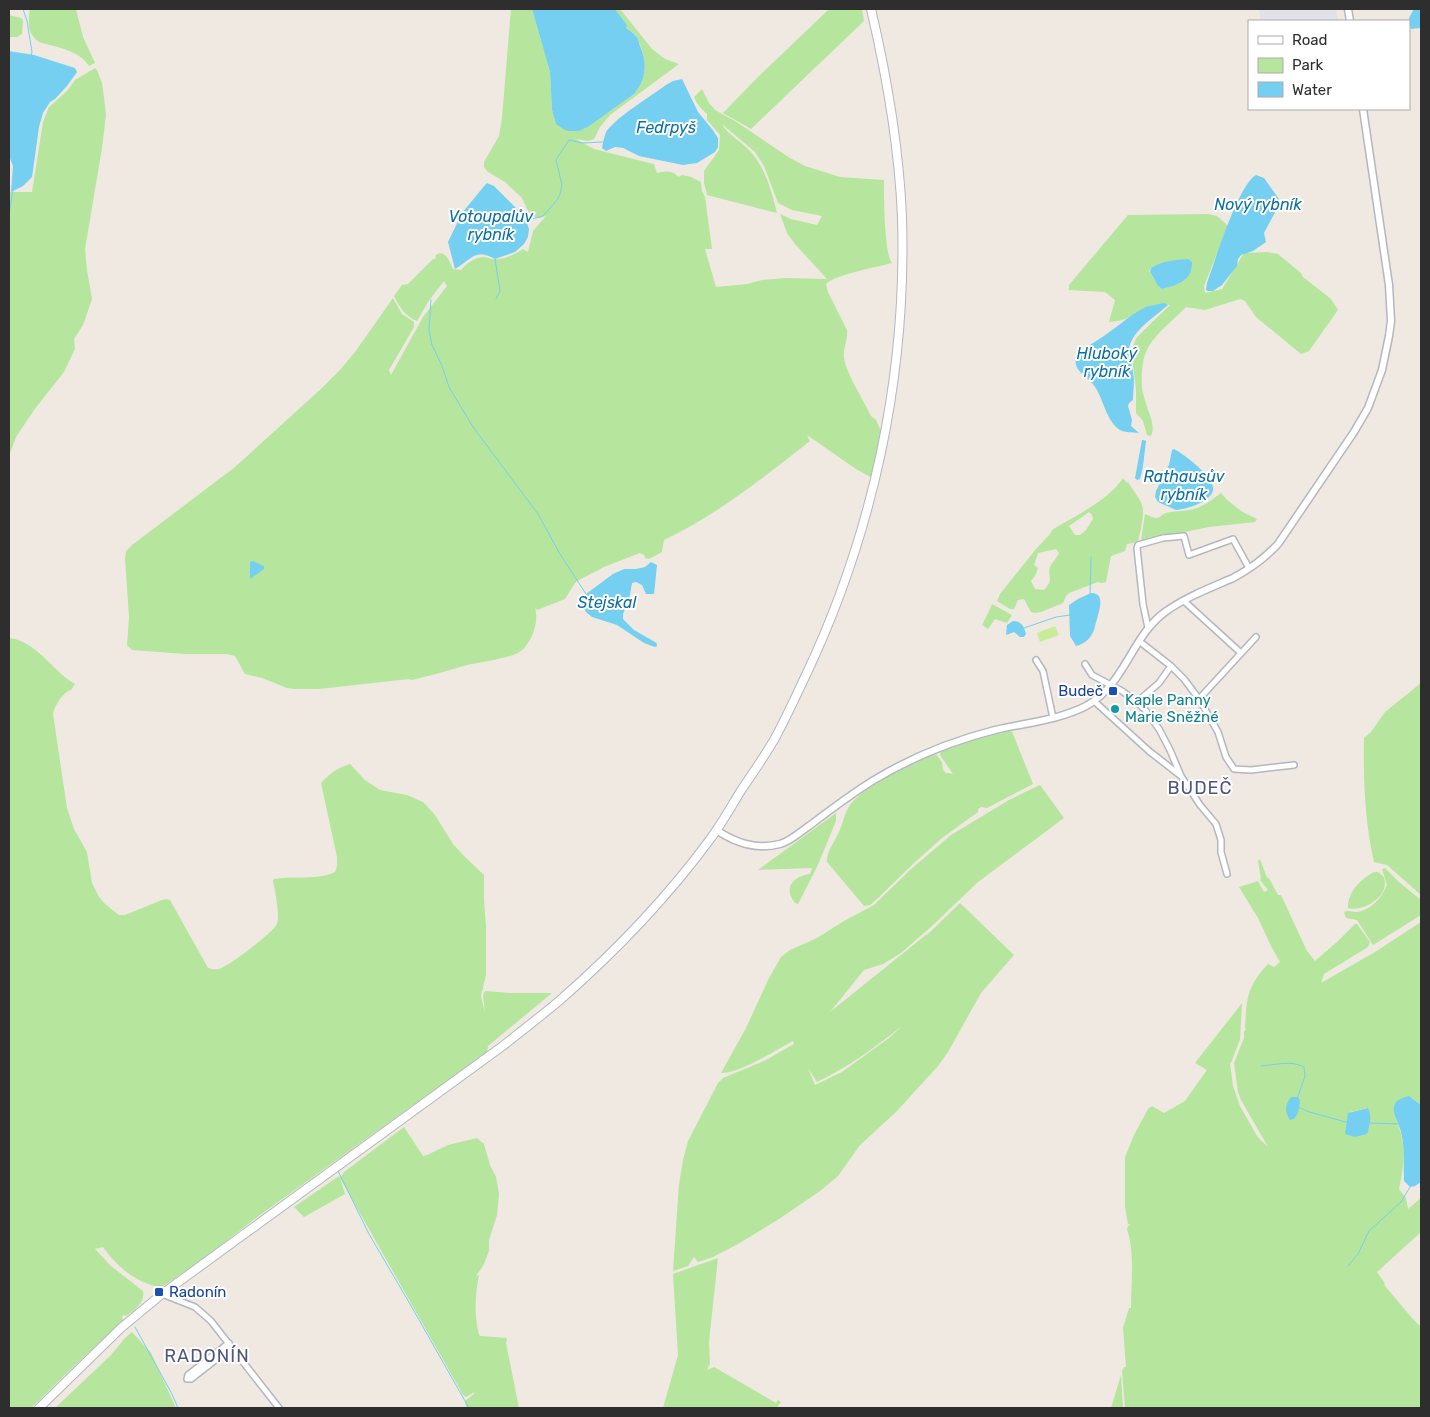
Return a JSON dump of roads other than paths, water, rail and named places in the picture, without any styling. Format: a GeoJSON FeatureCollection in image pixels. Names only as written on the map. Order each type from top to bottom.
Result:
{"type":"FeatureCollection","features":[{"type":"Feature","properties":{"kind":"main road"},"geometry":{"type":"LineString","coordinates":[[39,1408],[121,1328],[162,1294],[504,1045],[558,1001],[616,948],[641,922],[700,852],[774,738],[820,645],[856,553],[877,474],[893,387],[901,297],[902,217],[896,148],[882,60],[871,9]]}},
{"type":"Feature","properties":{"kind":"street"},"geometry":{"type":"LineString","coordinates":[[716,830],[732,839],[752,845],[765,846],[786,842],[861,788],[924,754],[971,737],[1053,718],[1094,701],[1111,686],[1148,628],[1166,612],[1249,568],[1265,557],[1278,544],[1354,432],[1368,408],[1382,370],[1389,336],[1391,320],[1387,264],[1363,110]]}},
{"type":"Feature","properties":{"kind":"street"},"geometry":{"type":"LineString","coordinates":[[1148,628],[1143,604],[1138,545],[1163,538],[1184,536],[1189,555],[1233,539],[1249,568]]}},
{"type":"Feature","properties":{"kind":"street"},"geometry":{"type":"LineString","coordinates":[[1184,601],[1241,653]]}},
{"type":"Feature","properties":{"kind":"street"},"geometry":{"type":"LineString","coordinates":[[1199,699],[1256,637]]}},
{"type":"Feature","properties":{"kind":"street"},"geometry":{"type":"LineString","coordinates":[[1140,642],[1171,666],[1184,679],[1199,699],[1218,732],[1226,757],[1234,769],[1251,770],[1294,765]]}},
{"type":"Feature","properties":{"kind":"street"},"geometry":{"type":"LineString","coordinates":[[1036,660],[1043,671],[1053,718]]}},
{"type":"Feature","properties":{"kind":"street"},"geometry":{"type":"LineString","coordinates":[[1085,664],[1092,675],[1122,690],[1136,702],[1146,711],[1159,729],[1181,776],[1200,805],[1216,824],[1227,874]]}},
{"type":"Feature","properties":{"kind":"street"},"geometry":{"type":"LineString","coordinates":[[1136,702],[1159,683],[1171,666]]}},
{"type":"Feature","properties":{"kind":"street"},"geometry":{"type":"LineString","coordinates":[[1094,701],[1149,751],[1181,776]]}},
{"type":"Feature","properties":{"kind":"street"},"geometry":{"type":"LineString","coordinates":[[162,1294],[190,1305],[200,1311],[217,1327],[279,1408]]}},
{"type":"Feature","properties":{"kind":"street"},"geometry":{"type":"LineString","coordinates":[[230,1345],[191,1379],[187,1379],[188,1375],[230,1345]]}},
{"type":"Feature","properties":{"kind":"water"},"geometry":{"type":"Polygon","coordinates":[[[532,9],[615,9],[627,25],[626,28],[637,37],[643,52],[645,65],[638,89],[634,94],[588,127],[579,131],[565,130],[556,124],[552,110],[550,72],[532,9]]]}},
{"type":"Feature","properties":{"kind":"water"},"geometry":{"type":"Polygon","coordinates":[[[1414,9],[1421,9],[1421,28],[1411,29],[1409,19],[1414,9]]]}},
{"type":"Feature","properties":{"kind":"water"},"geometry":{"type":"Polygon","coordinates":[[[9,51],[34,55],[75,68],[77,72],[67,86],[50,102],[43,113],[39,127],[32,177],[23,186],[11,192],[13,166],[9,156],[9,51]]]}},
{"type":"Feature","properties":{"kind":"water","name":"Fedrpyš"},"geometry":{"type":"Polygon","coordinates":[[[682,79],[698,112],[718,138],[718,147],[715,152],[697,163],[683,165],[639,156],[623,148],[615,147],[606,151],[602,148],[606,132],[617,120],[666,85],[682,79]]]}},
{"type":"Feature","properties":{"kind":"water","name":"Nový rybník"},"geometry":{"type":"Polygon","coordinates":[[[1256,175],[1264,178],[1280,203],[1264,233],[1266,242],[1253,251],[1241,255],[1237,266],[1222,285],[1213,291],[1207,291],[1207,283],[1235,208],[1249,182],[1256,175]]]}},
{"type":"Feature","properties":{"kind":"water","name":"Votoupalův rybník"},"geometry":{"type":"Polygon","coordinates":[[[487,183],[494,186],[525,217],[529,229],[528,237],[524,244],[515,252],[495,259],[483,255],[474,256],[455,269],[448,242],[462,213],[487,183]]]}},
{"type":"Feature","properties":{"kind":"water"},"geometry":{"type":"Polygon","coordinates":[[[1188,259],[1192,262],[1192,268],[1187,278],[1178,284],[1162,289],[1158,286],[1150,272],[1151,268],[1164,262],[1188,259]]]}},
{"type":"Feature","properties":{"kind":"water","name":"Hluboký rybník"},"geometry":{"type":"Polygon","coordinates":[[[1165,303],[1168,305],[1139,330],[1131,342],[1129,352],[1134,386],[1133,400],[1128,406],[1132,420],[1131,426],[1139,433],[1122,431],[1111,421],[1098,392],[1093,384],[1077,368],[1076,360],[1086,348],[1136,313],[1146,307],[1165,303]]]}},
{"type":"Feature","properties":{"kind":"water"},"geometry":{"type":"Polygon","coordinates":[[[1142,440],[1146,441],[1143,466],[1140,479],[1137,480],[1135,478],[1142,440]]]}},
{"type":"Feature","properties":{"kind":"water","name":"Rathausův rybník"},"geometry":{"type":"Polygon","coordinates":[[[1174,449],[1203,471],[1213,487],[1210,496],[1205,500],[1193,506],[1176,510],[1158,502],[1155,497],[1174,449]]]}},
{"type":"Feature","properties":{"kind":"water"},"geometry":{"type":"Polygon","coordinates":[[[253,561],[264,566],[264,569],[250,579],[250,562],[253,561]]]}},
{"type":"Feature","properties":{"kind":"water","name":"Stejskal"},"geometry":{"type":"Polygon","coordinates":[[[651,562],[657,565],[654,594],[646,594],[642,585],[636,582],[632,583],[623,619],[634,630],[655,642],[657,646],[655,647],[644,643],[617,625],[592,617],[579,603],[580,599],[613,574],[624,569],[645,567],[651,562]]]}},
{"type":"Feature","properties":{"kind":"water"},"geometry":{"type":"Polygon","coordinates":[[[1091,593],[1099,596],[1100,599],[1094,629],[1087,640],[1081,645],[1076,646],[1070,636],[1069,605],[1091,593]]]}},
{"type":"Feature","properties":{"kind":"water"},"geometry":{"type":"Polygon","coordinates":[[[1013,621],[1023,626],[1026,634],[1024,637],[1020,637],[1014,632],[1006,635],[1007,625],[1013,621]]]}},
{"type":"Feature","properties":{"kind":"water"},"geometry":{"type":"Polygon","coordinates":[[[1409,1096],[1421,1105],[1421,1182],[1410,1187],[1404,1181],[1403,1140],[1394,1110],[1397,1101],[1409,1096]]]}},
{"type":"Feature","properties":{"kind":"water"},"geometry":{"type":"Polygon","coordinates":[[[1291,1097],[1298,1097],[1300,1100],[1298,1113],[1294,1119],[1290,1120],[1286,1108],[1291,1097]]]}},
{"type":"Feature","properties":{"kind":"water"},"geometry":{"type":"Polygon","coordinates":[[[1368,1108],[1370,1121],[1367,1134],[1355,1137],[1345,1134],[1348,1113],[1368,1108]]]}},
{"type":"Feature","properties":{"kind":"waterway"},"geometry":{"type":"LineString","coordinates":[[23,9],[27,21],[31,56]]}},
{"type":"Feature","properties":{"kind":"waterway"},"geometry":{"type":"LineString","coordinates":[[525,221],[543,216],[557,200],[562,185],[556,160],[569,140],[582,143],[603,142]]}},
{"type":"Feature","properties":{"kind":"waterway"},"geometry":{"type":"LineString","coordinates":[[9,214],[13,190]]}},
{"type":"Feature","properties":{"kind":"waterway"},"geometry":{"type":"LineString","coordinates":[[495,259],[500,291],[496,299]]}},
{"type":"Feature","properties":{"kind":"waterway"},"geometry":{"type":"LineString","coordinates":[[431,300],[429,330],[432,345],[449,387],[473,427],[538,514],[560,554],[586,594]]}},
{"type":"Feature","properties":{"kind":"waterway"},"geometry":{"type":"LineString","coordinates":[[1090,595],[1091,557]]}},
{"type":"Feature","properties":{"kind":"waterway"},"geometry":{"type":"LineString","coordinates":[[1024,628],[1056,617],[1070,615]]}},
{"type":"Feature","properties":{"kind":"waterway"},"geometry":{"type":"LineString","coordinates":[[1261,1066],[1289,1063],[1304,1067],[1305,1076],[1297,1099]]}},
{"type":"Feature","properties":{"kind":"waterway"},"geometry":{"type":"LineString","coordinates":[[1298,1107],[1346,1122]]}},
{"type":"Feature","properties":{"kind":"waterway"},"geometry":{"type":"LineString","coordinates":[[1370,1123],[1399,1124]]}},
{"type":"Feature","properties":{"kind":"waterway"},"geometry":{"type":"LineString","coordinates":[[338,1171],[369,1234],[469,1408]]}},
{"type":"Feature","properties":{"kind":"waterway"},"geometry":{"type":"LineString","coordinates":[[1348,1266],[1358,1254],[1369,1231],[1401,1202],[1410,1187]]}},
{"type":"Feature","properties":{"kind":"waterway"},"geometry":{"type":"LineString","coordinates":[[135,1327],[178,1408]]}},
{"type":"Feature","properties":{"kind":"place","name":"Budeč"},"geometry":{"type":"Point","coordinates":[1113,691]}},
{"type":"Feature","properties":{"kind":"place","name":"Kaple Panny Marie Sněžné"},"geometry":{"type":"Point","coordinates":[1115,709]}},
{"type":"Feature","properties":{"kind":"place","name":"Radonín"},"geometry":{"type":"Point","coordinates":[159,1292]}},
{"type":"Feature","properties":{"kind":"district","name":"BUDEČ"},"geometry":{"type":"Point","coordinates":[1200,788]}},
{"type":"Feature","properties":{"kind":"district","name":"RADONÍN"},"geometry":{"type":"Point","coordinates":[207,1356]}}]}
